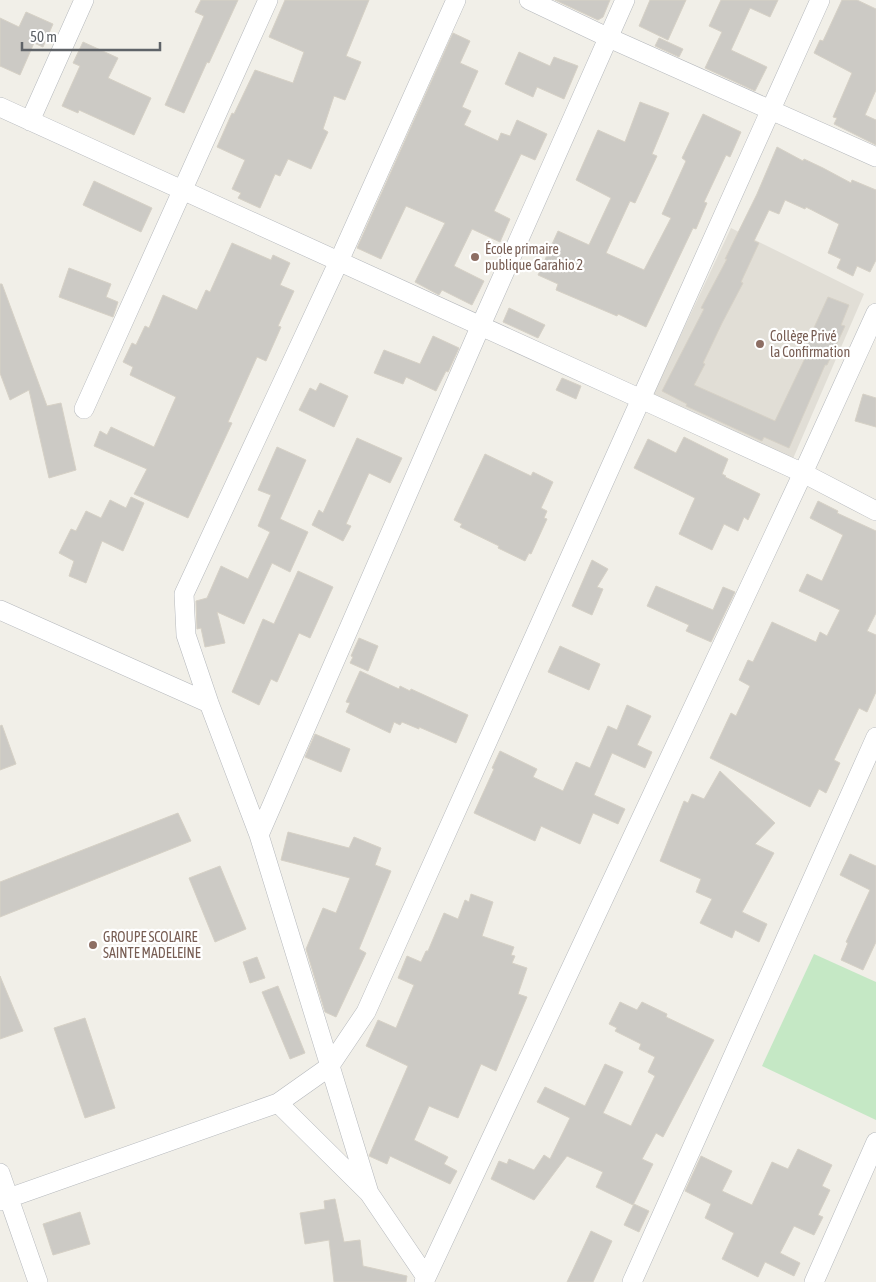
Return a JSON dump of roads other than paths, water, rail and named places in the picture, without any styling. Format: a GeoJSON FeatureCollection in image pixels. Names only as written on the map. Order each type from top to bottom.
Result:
{"type":"FeatureCollection","features":[{"type":"Feature","properties":{"kind":"street"},"geometry":{"type":"LineString","coordinates":[[30,120],[84,0]]}},
{"type":"Feature","properties":{"kind":"street"},"geometry":{"type":"LineString","coordinates":[[84,409],[268,0]]}},
{"type":"Feature","properties":{"kind":"street"},"geometry":{"type":"LineString","coordinates":[[369,1193],[329,1067],[260,835],[209,703],[186,635],[184,594],[339,261],[456,0]]}},
{"type":"Feature","properties":{"kind":"street"},"geometry":{"type":"LineString","coordinates":[[529,0],[607,37],[876,157]]}},
{"type":"Feature","properties":{"kind":"street"},"geometry":{"type":"LineString","coordinates":[[260,835],[481,325],[625,0]]}},
{"type":"Feature","properties":{"kind":"street"},"geometry":{"type":"LineString","coordinates":[[4,1199],[278,1103],[329,1067],[366,1012],[820,0]]}},
{"type":"Feature","properties":{"kind":"street"},"geometry":{"type":"LineString","coordinates":[[0,107],[803,473],[876,511]]}},
{"type":"Feature","properties":{"kind":"street"},"geometry":{"type":"LineString","coordinates":[[425,1279],[803,473],[876,313]]}},
{"type":"Feature","properties":{"kind":"street"},"geometry":{"type":"LineString","coordinates":[[0,610],[209,703]]}},
{"type":"Feature","properties":{"kind":"street"},"geometry":{"type":"LineString","coordinates":[[632,1282],[876,737]]}},
{"type":"Feature","properties":{"kind":"street"},"geometry":{"type":"LineString","coordinates":[[278,1103],[369,1193],[425,1279]]}},
{"type":"Feature","properties":{"kind":"street"},"geometry":{"type":"LineString","coordinates":[[814,1282],[876,1142]]}},
{"type":"Feature","properties":{"kind":"street"},"geometry":{"type":"LineString","coordinates":[[0,1173],[4,1199],[38,1282]]}},
{"type":"Feature","properties":{"kind":"place","name":"École primaire publique Garahio 2"},"geometry":{"type":"Point","coordinates":[475,257]}},
{"type":"Feature","properties":{"kind":"place","name":"Collège Privé la Confirmation"},"geometry":{"type":"Point","coordinates":[760,344]}},
{"type":"Feature","properties":{"kind":"place","name":"GROUPE SCOLAIRE SAINTE MADELEINE"},"geometry":{"type":"Point","coordinates":[93,945]}}]}
